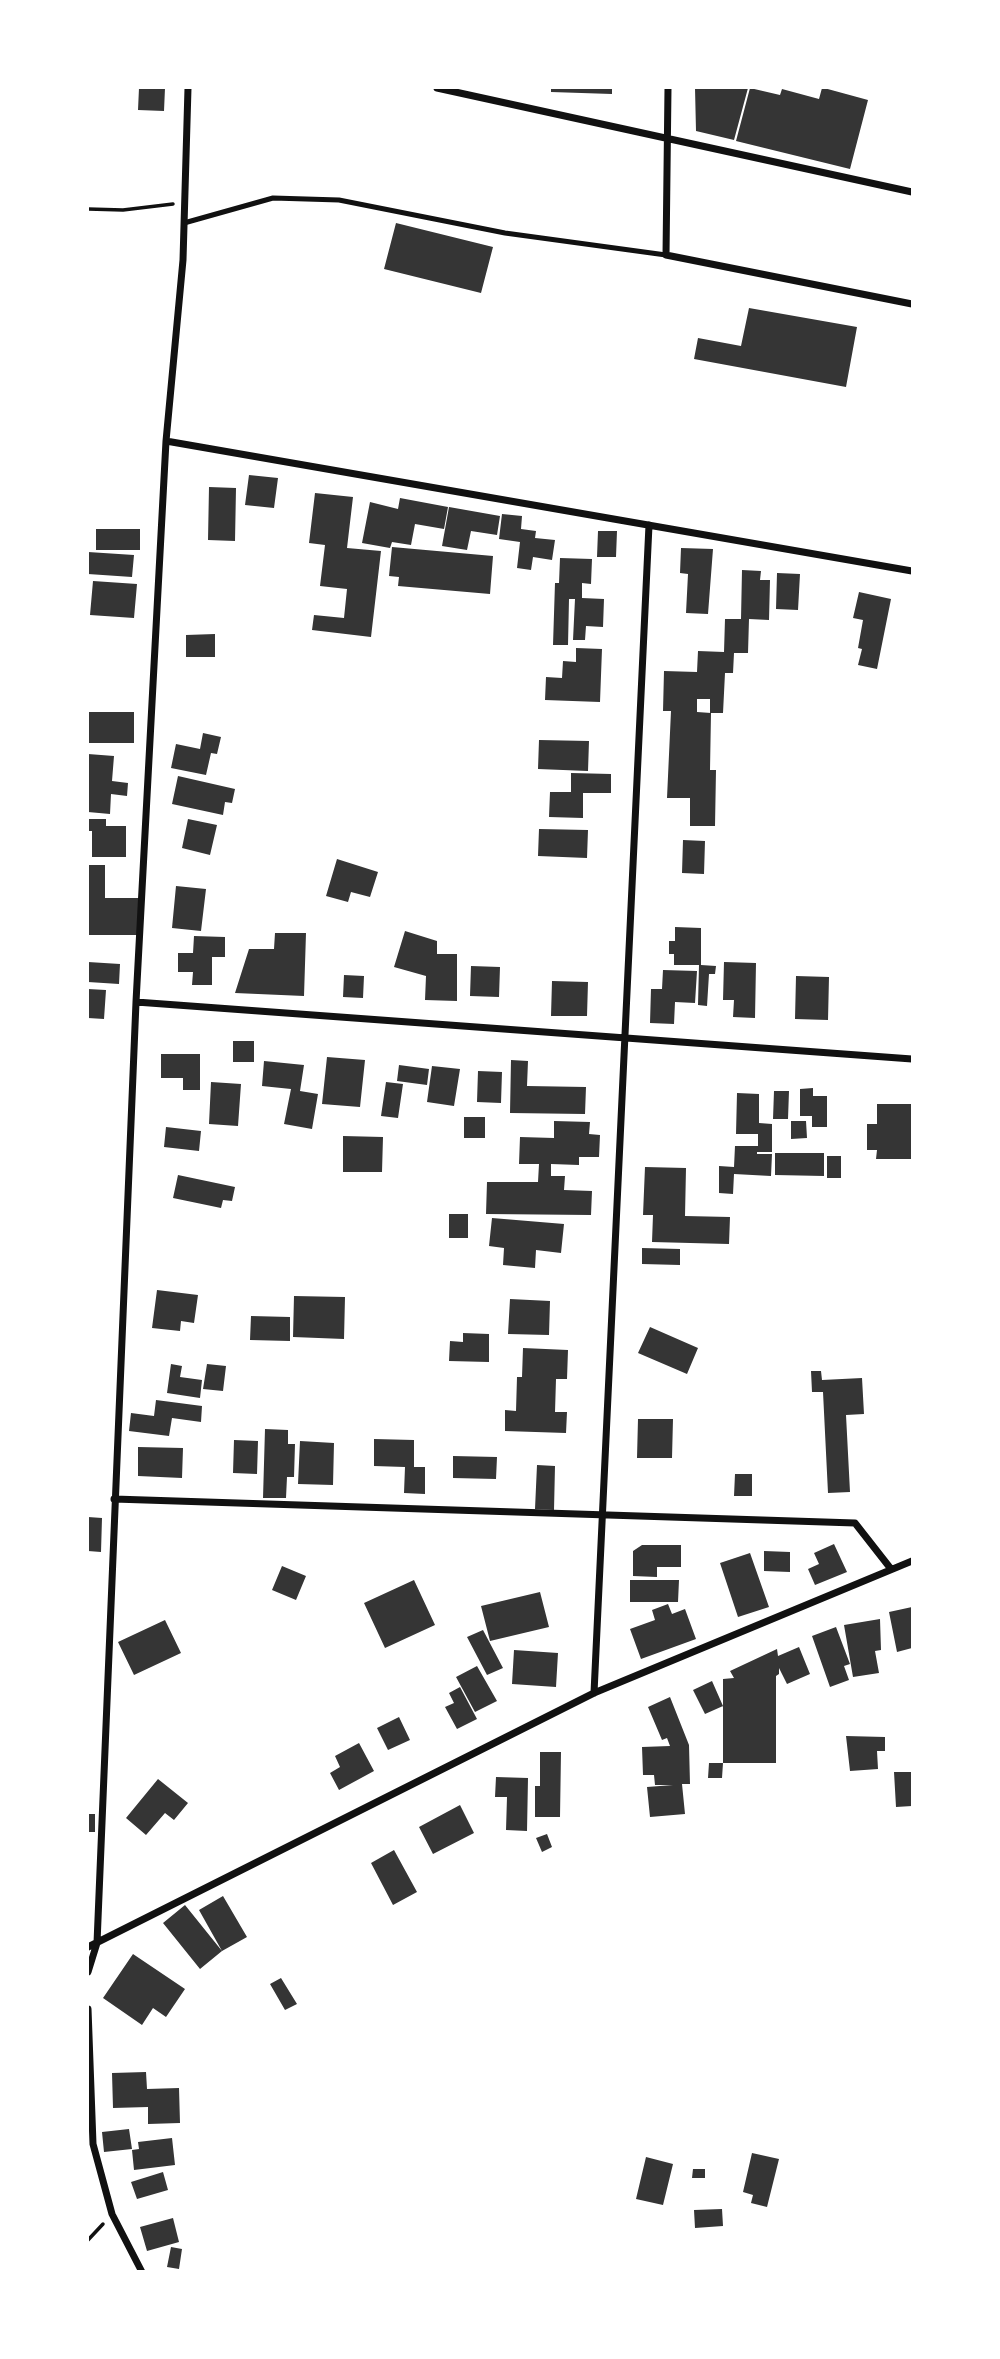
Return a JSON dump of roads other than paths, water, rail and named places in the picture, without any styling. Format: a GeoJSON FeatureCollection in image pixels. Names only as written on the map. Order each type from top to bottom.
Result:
{"type":"FeatureCollection","features":[{"type":"Feature","properties":{"kind":"street"},"geometry":{"type":"LineString","coordinates":[[88,1972],[97,1943],[136,1002],[166,441],[183,260],[188,88]]}},
{"type":"Feature","properties":{"kind":"street"},"geometry":{"type":"LineString","coordinates":[[437,88],[912,192]]}},
{"type":"Feature","properties":{"kind":"street"},"geometry":{"type":"LineString","coordinates":[[668,88],[666,255],[912,304]]}},
{"type":"Feature","properties":{"kind":"street"},"geometry":{"type":"LineString","coordinates":[[166,441],[912,571]]}},
{"type":"Feature","properties":{"kind":"street"},"geometry":{"type":"LineString","coordinates":[[594,1693],[649,525]]}},
{"type":"Feature","properties":{"kind":"street"},"geometry":{"type":"LineString","coordinates":[[136,1002],[912,1059]]}},
{"type":"Feature","properties":{"kind":"street"},"geometry":{"type":"LineString","coordinates":[[114,1499],[855,1523],[891,1569]]}},
{"type":"Feature","properties":{"kind":"street"},"geometry":{"type":"LineString","coordinates":[[88,1948],[594,1693],[912,1561]]}},
{"type":"Feature","properties":{"kind":"street"},"geometry":{"type":"LineString","coordinates":[[88,2009],[93,2144],[112,2214],[142,2272]]}},
{"type":"Feature","properties":{"kind":"lane"},"geometry":{"type":"LineString","coordinates":[[184,223],[273,198],[339,200],[505,233],[666,255]]}}]}
